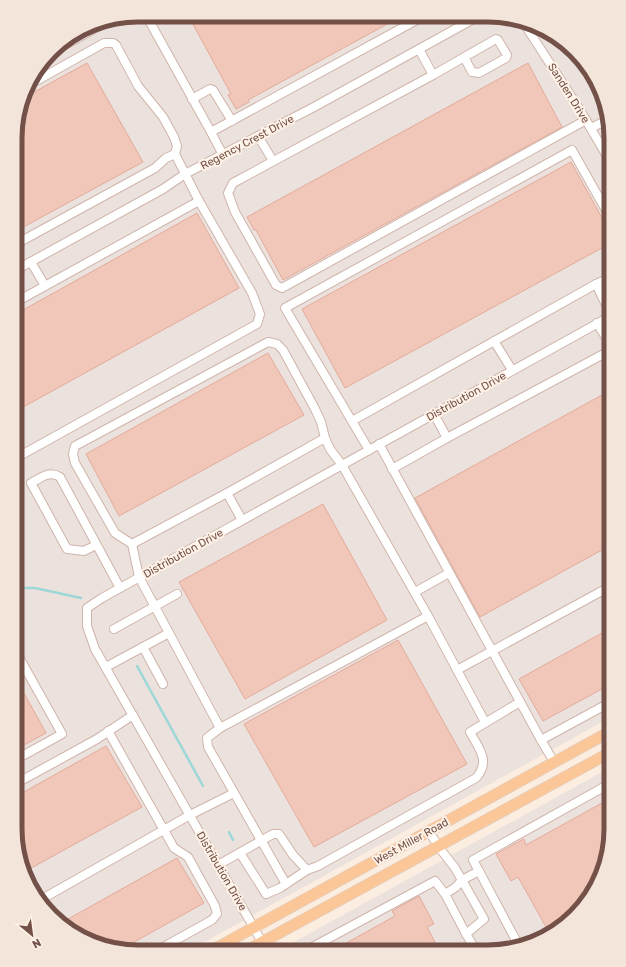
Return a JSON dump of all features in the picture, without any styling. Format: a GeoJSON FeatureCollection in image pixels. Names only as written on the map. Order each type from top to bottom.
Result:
{"type":"FeatureCollection","features":[{"type":"Feature","properties":{"kind":"main road","name":"West Miller Road"},"geometry":{"type":"LineString","coordinates":[[222,945],[604,735]]}},
{"type":"Feature","properties":{"kind":"main road","name":"West Miller Road"},"geometry":{"type":"LineString","coordinates":[[268,945],[438,846],[604,756]]}},
{"type":"Feature","properties":{"kind":"main road"},"geometry":{"type":"LineString","coordinates":[[554,762],[562,778]]}},
{"type":"Feature","properties":{"kind":"street"},"geometry":{"type":"LineString","coordinates":[[150,22],[223,155]]}},
{"type":"Feature","properties":{"kind":"street"},"geometry":{"type":"LineString","coordinates":[[211,132],[413,22]]}},
{"type":"Feature","properties":{"kind":"street","name":"Regency Crest Drive"},"geometry":{"type":"LineString","coordinates":[[22,267],[163,189],[185,174],[223,155],[466,22]]}},
{"type":"Feature","properties":{"kind":"street","name":"Sanden Drive"},"geometry":{"type":"LineString","coordinates":[[528,30],[604,151]]}},
{"type":"Feature","properties":{"kind":"street"},"geometry":{"type":"LineString","coordinates":[[464,57],[472,72],[479,73],[506,58],[507,54],[496,39],[464,57],[433,75],[233,183],[228,193],[235,212],[276,285],[282,288],[586,120]]}},
{"type":"Feature","properties":{"kind":"street"},"geometry":{"type":"LineString","coordinates":[[22,455],[257,324],[260,314],[252,293],[199,201],[175,154],[177,146],[174,136],[163,117],[138,86],[116,45],[113,43],[104,43],[38,80]]}},
{"type":"Feature","properties":{"kind":"street"},"geometry":{"type":"LineString","coordinates":[[419,49],[433,75]]}},
{"type":"Feature","properties":{"kind":"street"},"geometry":{"type":"LineString","coordinates":[[192,99],[210,89],[213,90],[232,121]]}},
{"type":"Feature","properties":{"kind":"street"},"geometry":{"type":"LineString","coordinates":[[591,128],[603,122]]}},
{"type":"Feature","properties":{"kind":"street"},"geometry":{"type":"LineString","coordinates":[[258,136],[273,161]]}},
{"type":"Feature","properties":{"kind":"street"},"geometry":{"type":"LineString","coordinates":[[369,450],[286,308],[572,150],[604,207]]}},
{"type":"Feature","properties":{"kind":"street"},"geometry":{"type":"LineString","coordinates":[[22,241],[155,168],[166,158],[175,154]]}},
{"type":"Feature","properties":{"kind":"street"},"geometry":{"type":"LineString","coordinates":[[22,299],[199,201]]}},
{"type":"Feature","properties":{"kind":"street"},"geometry":{"type":"LineString","coordinates":[[30,262],[45,286]]}},
{"type":"Feature","properties":{"kind":"street"},"geometry":{"type":"LineString","coordinates":[[352,421],[604,280]]}},
{"type":"Feature","properties":{"kind":"street"},"geometry":{"type":"LineString","coordinates":[[596,284],[604,301]]}},
{"type":"Feature","properties":{"kind":"street","name":"Distribution Drive"},"geometry":{"type":"LineString","coordinates":[[264,945],[96,648],[87,626],[87,608],[139,577],[604,319]]}},
{"type":"Feature","properties":{"kind":"street"},"geometry":{"type":"LineString","coordinates":[[597,323],[604,334]]}},
{"type":"Feature","properties":{"kind":"street"},"geometry":{"type":"LineString","coordinates":[[494,341],[512,370]]}},
{"type":"Feature","properties":{"kind":"street"},"geometry":{"type":"LineString","coordinates":[[220,728],[139,577],[132,544],[115,533],[75,463],[73,454],[75,446],[268,342],[277,344],[283,350],[315,409],[330,449],[342,465],[415,592],[485,722]]}},
{"type":"Feature","properties":{"kind":"street"},"geometry":{"type":"LineString","coordinates":[[392,469],[604,354]]}},
{"type":"Feature","properties":{"kind":"street"},"geometry":{"type":"LineString","coordinates":[[434,414],[447,438]]}},
{"type":"Feature","properties":{"kind":"street"},"geometry":{"type":"LineString","coordinates":[[132,544],[228,493],[325,438]]}},
{"type":"Feature","properties":{"kind":"street"},"geometry":{"type":"LineString","coordinates":[[379,444],[554,762]]}},
{"type":"Feature","properties":{"kind":"street"},"geometry":{"type":"LineString","coordinates":[[96,545],[84,551],[67,549],[31,483],[46,474],[51,473],[60,477],[120,588]]}},
{"type":"Feature","properties":{"kind":"street"},"geometry":{"type":"LineString","coordinates":[[228,493],[242,520]]}},
{"type":"Feature","properties":{"kind":"street"},"geometry":{"type":"LineString","coordinates":[[415,592],[449,573]]}},
{"type":"Feature","properties":{"kind":"street"},"geometry":{"type":"LineString","coordinates":[[457,670],[604,590]]}},
{"type":"Feature","properties":{"kind":"street"},"geometry":{"type":"LineString","coordinates":[[114,629],[177,594]]}},
{"type":"Feature","properties":{"kind":"street"},"geometry":{"type":"LineString","coordinates":[[286,884],[208,747],[207,738],[220,728],[428,616]]}},
{"type":"Feature","properties":{"kind":"street"},"geometry":{"type":"LineString","coordinates":[[106,667],[169,633]]}},
{"type":"Feature","properties":{"kind":"street"},"geometry":{"type":"LineString","coordinates":[[143,647],[163,684]]}},
{"type":"Feature","properties":{"kind":"street"},"geometry":{"type":"LineString","coordinates":[[22,663],[62,734],[22,756]]}},
{"type":"Feature","properties":{"kind":"street"},"geometry":{"type":"LineString","coordinates":[[240,853],[266,894],[286,884],[307,870],[318,866],[476,778],[482,771],[484,759],[470,732],[520,702]]}},
{"type":"Feature","properties":{"kind":"street"},"geometry":{"type":"LineString","coordinates":[[541,740],[604,706]]}},
{"type":"Feature","properties":{"kind":"street"},"geometry":{"type":"LineString","coordinates":[[22,780],[98,739],[133,715]]}},
{"type":"Feature","properties":{"kind":"street"},"geometry":{"type":"LineString","coordinates":[[108,731],[174,848],[188,857],[215,906],[217,914],[212,920],[167,945]]}},
{"type":"Feature","properties":{"kind":"street"},"geometry":{"type":"LineString","coordinates":[[516,941],[473,860],[604,787]]}},
{"type":"Feature","properties":{"kind":"street"},"geometry":{"type":"LineString","coordinates":[[44,897],[190,815],[234,793]]}},
{"type":"Feature","properties":{"kind":"street"},"geometry":{"type":"LineString","coordinates":[[429,831],[438,846],[455,868],[484,919],[466,934]]}},
{"type":"Feature","properties":{"kind":"street"},"geometry":{"type":"LineString","coordinates":[[218,864],[272,834],[279,834],[293,855],[307,870]]}},
{"type":"Feature","properties":{"kind":"street"},"geometry":{"type":"LineString","coordinates":[[444,894],[456,887],[462,880],[479,871]]}},
{"type":"Feature","properties":{"kind":"street"},"geometry":{"type":"LineString","coordinates":[[318,945],[435,881],[444,894],[472,945]]}},
{"type":"Feature","properties":{"kind":"shaded area"},"geometry":{"type":"Polygon","coordinates":[[[131,22],[488,22],[518,26],[546,38],[570,56],[580,68],[588,80],[598,101],[604,131],[604,721],[199,945],[138,945],[108,941],[80,929],[68,921],[56,911],[46,899],[38,887],[28,866],[24,851],[22,829],[22,138],[26,108],[31,94],[42,74],[62,51],[80,38],[101,28],[131,22]]]}},
{"type":"Feature","properties":{"kind":"shaded area"},"geometry":{"type":"Polygon","coordinates":[[[604,771],[604,836],[598,866],[592,880],[580,899],[570,911],[546,929],[525,939],[495,945],[289,945],[604,771]]]}},
{"type":"Feature","properties":{"kind":"building"},"geometry":{"type":"Polygon","coordinates":[[[192,22],[391,22],[248,100],[249,102],[236,109],[228,95],[231,94],[192,22]]]}},
{"type":"Feature","properties":{"kind":"building"},"geometry":{"type":"Polygon","coordinates":[[[87,63],[143,162],[22,228],[23,123],[31,94],[87,63]]]}},
{"type":"Feature","properties":{"kind":"building"},"geometry":{"type":"Polygon","coordinates":[[[528,63],[562,127],[283,280],[256,230],[254,230],[247,217],[528,63]]]}},
{"type":"Feature","properties":{"kind":"building"},"geometry":{"type":"Polygon","coordinates":[[[571,162],[604,221],[604,247],[345,388],[302,309],[571,162]]]}},
{"type":"Feature","properties":{"kind":"building"},"geometry":{"type":"Polygon","coordinates":[[[197,213],[239,288],[22,408],[22,311],[197,213]]]}},
{"type":"Feature","properties":{"kind":"building"},"geometry":{"type":"Polygon","coordinates":[[[268,353],[304,415],[119,516],[86,454],[268,353]]]}},
{"type":"Feature","properties":{"kind":"building"},"geometry":{"type":"Polygon","coordinates":[[[604,394],[604,549],[480,617],[415,498],[604,394]]]}},
{"type":"Feature","properties":{"kind":"building"},"geometry":{"type":"Polygon","coordinates":[[[323,504],[387,620],[245,699],[179,582],[323,504]]]}},
{"type":"Feature","properties":{"kind":"building"},"geometry":{"type":"Polygon","coordinates":[[[604,632],[604,688],[543,721],[519,679],[604,632]]]}},
{"type":"Feature","properties":{"kind":"building"},"geometry":{"type":"Polygon","coordinates":[[[398,640],[467,764],[314,847],[244,724],[398,640]]]}},
{"type":"Feature","properties":{"kind":"building"},"geometry":{"type":"Polygon","coordinates":[[[22,690],[46,733],[22,746],[22,690]]]}},
{"type":"Feature","properties":{"kind":"building"},"geometry":{"type":"Polygon","coordinates":[[[106,746],[142,807],[29,869],[23,844],[22,793],[106,746]]]}},
{"type":"Feature","properties":{"kind":"building"},"geometry":{"type":"Polygon","coordinates":[[[604,802],[604,836],[602,851],[592,880],[580,899],[570,911],[547,928],[518,877],[511,881],[496,854],[524,839],[526,845],[604,802]]]}},
{"type":"Feature","properties":{"kind":"building"},"geometry":{"type":"Polygon","coordinates":[[[177,858],[204,903],[130,944],[108,941],[94,936],[67,920],[177,858]]]}},
{"type":"Feature","properties":{"kind":"building"},"geometry":{"type":"Polygon","coordinates":[[[419,896],[434,924],[427,927],[436,945],[343,945],[395,916],[392,911],[419,896]]]}},
{"type":"Feature","properties":{"kind":"waterway"},"geometry":{"type":"LineString","coordinates":[[22,588],[35,588],[81,598]]}},
{"type":"Feature","properties":{"kind":"waterway"},"geometry":{"type":"LineString","coordinates":[[137,666],[203,786]]}},
{"type":"Feature","properties":{"kind":"waterway"},"geometry":{"type":"LineString","coordinates":[[229,832],[233,840]]}}]}
